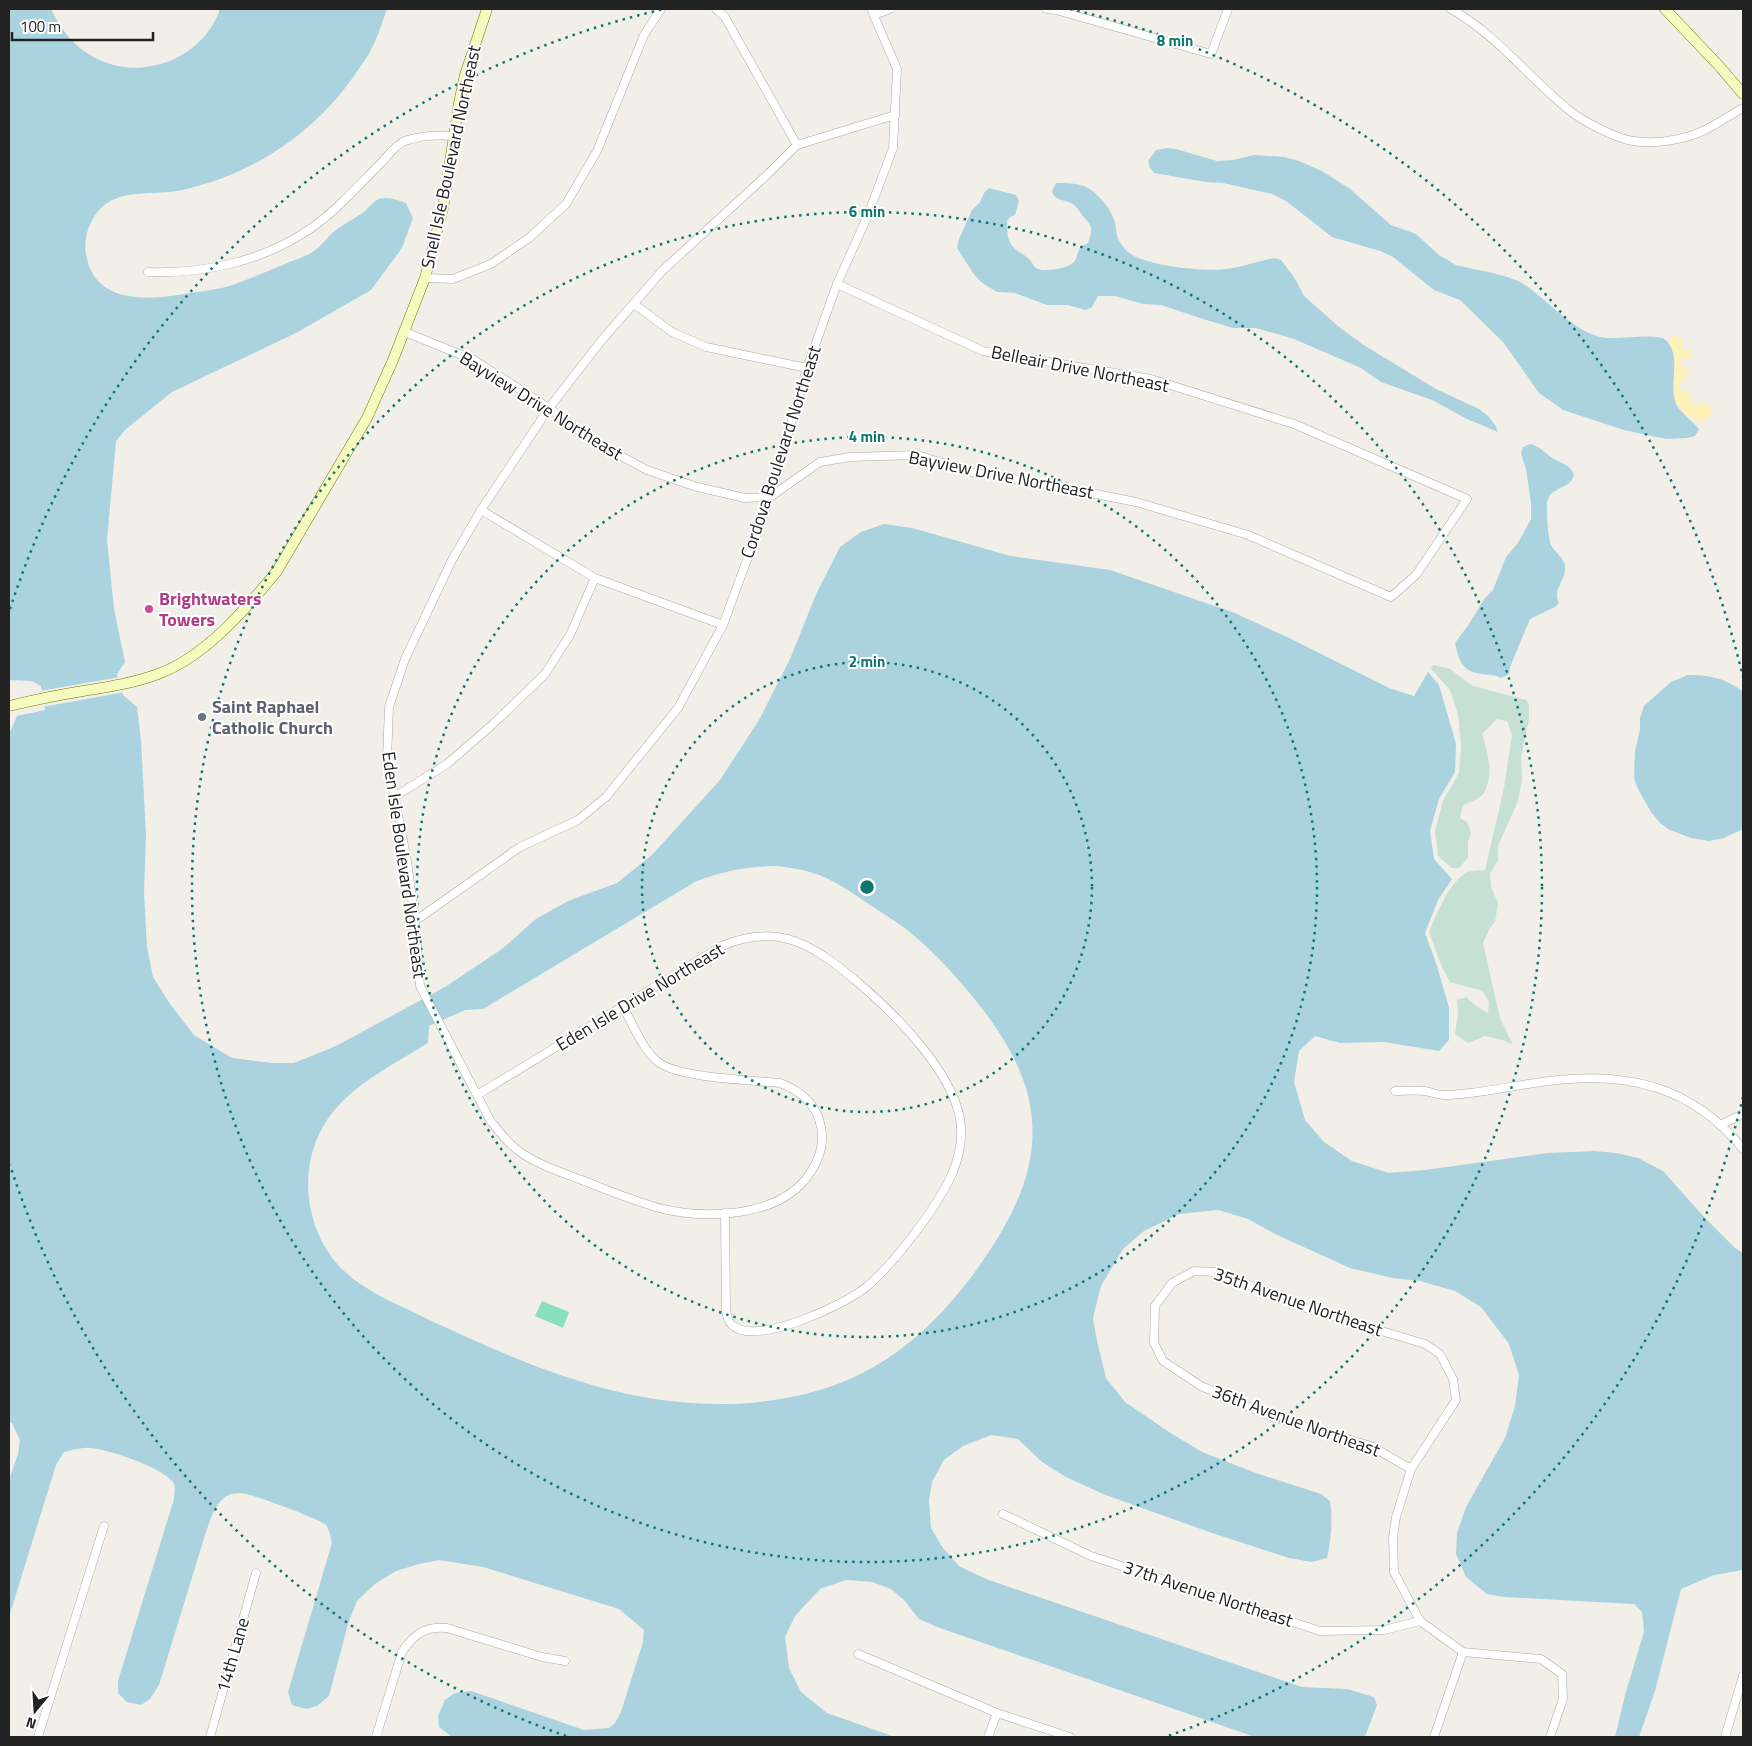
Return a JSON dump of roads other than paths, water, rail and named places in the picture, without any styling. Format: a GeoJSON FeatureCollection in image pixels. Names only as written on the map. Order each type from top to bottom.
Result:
{"type":"FeatureCollection","features":[{"type":"Feature","properties":{"kind":"street","name":"Snell Isle Boulevard Northeast"},"geometry":{"type":"LineString","coordinates":[[9,706],[125,684],[172,668],[206,646],[238,615],[277,571],[367,418],[405,332],[425,278],[443,208],[465,75],[487,9]]}},
{"type":"Feature","properties":{"kind":"street"},"geometry":{"type":"LineString","coordinates":[[425,278],[453,279],[491,264],[529,238],[566,204],[597,151],[644,35],[661,9]]}},
{"type":"Feature","properties":{"kind":"street"},"geometry":{"type":"LineString","coordinates":[[716,9],[725,17],[797,145]]}},
{"type":"Feature","properties":{"kind":"street"},"geometry":{"type":"LineString","coordinates":[[872,12],[890,9]]}},
{"type":"Feature","properties":{"kind":"street"},"geometry":{"type":"LineString","coordinates":[[1046,9],[1056,10],[1211,54],[1228,9]]}},
{"type":"Feature","properties":{"kind":"street"},"geometry":{"type":"LineString","coordinates":[[1451,9],[1491,37],[1569,110],[1592,125],[1632,141],[1660,142],[1694,135],[1743,108]]}},
{"type":"Feature","properties":{"kind":"street"},"geometry":{"type":"LineString","coordinates":[[1665,9],[1743,94]]}},
{"type":"Feature","properties":{"kind":"street","name":"Cordova Boulevard Northeast"},"geometry":{"type":"LineString","coordinates":[[415,921],[520,847],[578,820],[606,797],[678,708],[723,625],[770,497],[807,368],[837,284],[868,216],[893,148],[897,69],[872,12]]}},
{"type":"Feature","properties":{"kind":"street","name":"Eden Isle Boulevard Northeast"},"geometry":{"type":"LineString","coordinates":[[623,1007],[652,1056],[668,1068],[689,1074],[780,1083],[793,1088],[806,1097],[815,1109],[822,1133],[820,1154],[809,1175],[799,1187],[773,1204],[758,1208],[726,1213],[698,1214],[663,1209],[614,1193],[538,1162],[516,1149],[490,1120],[420,986],[415,921],[407,862],[387,759],[389,707],[405,659],[452,560],[481,510],[549,408],[601,341],[662,271],[769,174],[797,145],[896,115]]}},
{"type":"Feature","properties":{"kind":"street"},"geometry":{"type":"LineString","coordinates":[[148,272],[175,273],[209,268],[247,260],[283,245],[311,228],[338,206],[403,141],[431,135],[454,136]]}},
{"type":"Feature","properties":{"kind":"street","name":"Belleair Drive Northeast"},"geometry":{"type":"LineString","coordinates":[[837,284],[983,351],[1151,379],[1294,424],[1468,499],[1416,575],[1391,597]]}},
{"type":"Feature","properties":{"kind":"street"},"geometry":{"type":"LineString","coordinates":[[634,304],[672,332],[706,347],[807,368]]}},
{"type":"Feature","properties":{"kind":"street","name":"Bayview Drive Northeast"},"geometry":{"type":"LineString","coordinates":[[405,332],[474,360],[549,408],[593,441],[647,470],[707,490],[745,498],[770,497],[820,462],[850,457],[917,455],[975,473],[1052,485],[1136,502],[1230,529],[1391,597]]}},
{"type":"Feature","properties":{"kind":"street"},"geometry":{"type":"LineString","coordinates":[[481,510],[595,578],[723,625]]}},
{"type":"Feature","properties":{"kind":"street"},"geometry":{"type":"LineString","coordinates":[[394,797],[447,764],[492,725],[545,674],[570,635],[595,578]]}},
{"type":"Feature","properties":{"kind":"street","name":"Eden Isle Drive Northeast"},"geometry":{"type":"LineString","coordinates":[[477,1095],[722,946],[736,940],[764,935],[780,936],[811,949],[846,973],[897,1018],[945,1079],[958,1109],[961,1126],[958,1158],[952,1174],[938,1199],[882,1272],[864,1289],[831,1309],[813,1317],[762,1330],[748,1331],[733,1326],[728,1320],[726,1312],[726,1213]]}},
{"type":"Feature","properties":{"kind":"street"},"geometry":{"type":"LineString","coordinates":[[1394,1091],[1423,1091],[1443,1095],[1572,1079],[1630,1080],[1654,1086],[1681,1098],[1720,1125],[1743,1149]]}},
{"type":"Feature","properties":{"kind":"street"},"geometry":{"type":"LineString","coordinates":[[1720,1125],[1743,1114]]}},
{"type":"Feature","properties":{"kind":"street","name":"35th Avenue Northeast"},"geometry":{"type":"LineString","coordinates":[[1160,1297],[1172,1282],[1194,1271],[1216,1272],[1311,1310],[1425,1344],[1440,1354],[1453,1378],[1456,1400],[1411,1469]]}},
{"type":"Feature","properties":{"kind":"street","name":"36th Avenue Northeast"},"geometry":{"type":"LineString","coordinates":[[1160,1297],[1155,1306],[1154,1343],[1163,1362],[1201,1386],[1273,1417],[1371,1446],[1411,1469]]}},
{"type":"Feature","properties":{"kind":"street"},"geometry":{"type":"LineString","coordinates":[[1411,1469],[1396,1517],[1393,1538],[1394,1572],[1420,1622],[1463,1652],[1541,1659],[1562,1674],[1563,1699],[1550,1737]]}},
{"type":"Feature","properties":{"kind":"street","name":"37th Avenue Northeast"},"geometry":{"type":"LineString","coordinates":[[1003,1514],[1091,1556],[1320,1631],[1384,1630],[1420,1622]]}},
{"type":"Feature","properties":{"kind":"street"},"geometry":{"type":"LineString","coordinates":[[38,1737],[104,1526]]}},
{"type":"Feature","properties":{"kind":"street","name":"14th Lane"},"geometry":{"type":"LineString","coordinates":[[210,1737],[256,1573]]}},
{"type":"Feature","properties":{"kind":"street"},"geometry":{"type":"LineString","coordinates":[[376,1737],[402,1652],[416,1635],[436,1627],[465,1633],[542,1657],[565,1660]]}},
{"type":"Feature","properties":{"kind":"street"},"geometry":{"type":"LineString","coordinates":[[1434,1737],[1463,1652]]}},
{"type":"Feature","properties":{"kind":"street"},"geometry":{"type":"LineString","coordinates":[[858,1654],[997,1713],[1070,1737]]}},
{"type":"Feature","properties":{"kind":"street"},"geometry":{"type":"LineString","coordinates":[[1725,1737],[1743,1676]]}},
{"type":"Feature","properties":{"kind":"street"},"geometry":{"type":"LineString","coordinates":[[988,1737],[997,1713]]}},
{"type":"Feature","properties":{"kind":"water"},"geometry":{"type":"Polygon","coordinates":[[[9,9],[51,9],[58,22],[75,44],[87,53],[105,62],[125,67],[145,67],[164,63],[182,55],[198,43],[211,27],[220,9],[387,9],[368,56],[340,94],[322,114],[281,148],[234,174],[208,183],[172,192],[130,195],[110,201],[94,217],[88,229],[86,254],[91,271],[100,283],[112,291],[126,296],[158,297],[226,287],[305,256],[318,248],[337,229],[382,198],[406,203],[413,218],[402,248],[371,290],[296,333],[172,392],[125,430],[116,441],[107,540],[114,609],[125,662],[117,674],[123,695],[137,707],[141,741],[146,834],[144,892],[147,947],[153,977],[170,1004],[194,1035],[232,1058],[273,1063],[294,1063],[336,1046],[445,987],[502,949],[536,919],[568,901],[617,883],[652,855],[720,780],[759,720],[790,659],[817,592],[840,547],[861,532],[884,524],[912,528],[1011,556],[1110,570],[1235,613],[1389,688],[1414,696],[1428,672],[1439,685],[1456,744],[1455,772],[1439,799],[1430,831],[1434,859],[1452,879],[1438,900],[1425,933],[1449,1007],[1449,1040],[1439,1051],[1384,1042],[1340,1043],[1315,1036],[1299,1051],[1294,1082],[1305,1120],[1324,1142],[1352,1161],[1389,1173],[1425,1170],[1547,1153],[1594,1151],[1638,1158],[1663,1171],[1704,1217],[1735,1248],[1743,1253],[1743,1570],[1714,1575],[1681,1589],[1655,1691],[1639,1737],[1615,1737],[1625,1695],[1644,1632],[1642,1612],[1634,1604],[1504,1597],[1487,1594],[1466,1577],[1456,1554],[1457,1533],[1466,1507],[1505,1438],[1515,1406],[1519,1375],[1509,1344],[1481,1307],[1455,1291],[1420,1281],[1393,1278],[1350,1268],[1275,1234],[1248,1219],[1218,1210],[1179,1214],[1144,1231],[1123,1249],[1101,1286],[1093,1318],[1106,1378],[1125,1402],[1202,1452],[1256,1473],[1321,1494],[1330,1501],[1331,1530],[1327,1558],[1312,1562],[1289,1558],[1103,1494],[1066,1477],[1042,1462],[1018,1439],[991,1435],[963,1446],[944,1460],[932,1482],[929,1501],[931,1528],[943,1548],[959,1566],[986,1579],[1302,1687],[1347,1689],[1374,1697],[1377,1705],[1365,1737],[1255,1737],[937,1627],[919,1619],[904,1600],[891,1589],[872,1582],[846,1580],[820,1589],[795,1616],[785,1637],[789,1668],[801,1692],[827,1713],[895,1737],[452,1737],[439,1727],[438,1716],[445,1700],[455,1693],[471,1691],[584,1730],[609,1728],[615,1723],[621,1712],[643,1642],[644,1630],[619,1609],[483,1567],[439,1560],[396,1571],[375,1584],[357,1601],[348,1624],[329,1696],[317,1706],[306,1709],[292,1705],[288,1692],[332,1543],[330,1534],[326,1525],[313,1518],[241,1493],[225,1497],[211,1517],[159,1685],[150,1699],[141,1705],[127,1702],[118,1693],[118,1681],[174,1499],[175,1487],[169,1478],[149,1466],[123,1456],[91,1448],[80,1448],[64,1452],[56,1465],[9,1617],[9,1480],[18,1454],[20,1440],[12,1423],[9,1422],[10,732],[17,716],[45,710],[41,686],[32,681],[9,680],[9,9]],[[775,866],[734,870],[695,882],[483,1009],[465,1010],[429,1026],[428,1043],[378,1073],[347,1097],[334,1110],[323,1126],[315,1144],[308,1176],[308,1192],[315,1225],[321,1240],[340,1267],[357,1282],[388,1300],[517,1359],[551,1372],[620,1392],[691,1403],[761,1402],[829,1387],[857,1376],[883,1361],[930,1324],[970,1279],[1003,1229],[1020,1194],[1030,1161],[1033,1129],[1029,1099],[1019,1070],[1005,1041],[985,1012],[961,983],[928,948],[897,922],[835,882],[794,868],[775,866]]]}},
{"type":"Feature","properties":{"kind":"water"},"geometry":{"type":"Polygon","coordinates":[[[1167,148],[1217,161],[1233,160],[1254,155],[1284,157],[1299,161],[1322,171],[1350,189],[1391,225],[1416,234],[1439,255],[1456,265],[1499,275],[1522,283],[1568,320],[1589,333],[1607,338],[1647,336],[1662,338],[1667,341],[1674,356],[1673,388],[1676,404],[1699,429],[1695,436],[1666,439],[1624,430],[1563,410],[1539,393],[1503,342],[1460,300],[1434,290],[1393,257],[1380,251],[1332,237],[1286,201],[1272,194],[1223,183],[1154,173],[1148,161],[1156,150],[1167,148]]]}},
{"type":"Feature","properties":{"kind":"water"},"geometry":{"type":"Polygon","coordinates":[[[1056,183],[1079,185],[1095,193],[1110,212],[1120,242],[1128,252],[1147,261],[1190,269],[1216,270],[1238,267],[1274,258],[1281,260],[1294,277],[1304,296],[1338,326],[1362,344],[1436,389],[1479,409],[1488,416],[1498,432],[1467,419],[1432,400],[1381,382],[1361,368],[1294,339],[1256,328],[1233,328],[1161,305],[1143,304],[1115,296],[1098,296],[1092,307],[1086,310],[1067,305],[1047,305],[1015,293],[997,292],[981,282],[957,248],[972,210],[989,188],[1016,195],[1019,201],[1015,215],[1007,221],[1008,238],[1013,246],[1030,260],[1035,267],[1044,270],[1056,269],[1074,262],[1080,247],[1088,243],[1091,228],[1074,205],[1055,197],[1052,191],[1056,183]]]}},
{"type":"Feature","properties":{"kind":"water"},"geometry":{"type":"Polygon","coordinates":[[[1530,444],[1567,466],[1574,475],[1573,479],[1567,484],[1551,494],[1548,498],[1547,506],[1551,545],[1565,564],[1565,572],[1557,593],[1559,603],[1555,607],[1530,619],[1510,667],[1509,674],[1501,678],[1494,675],[1474,673],[1465,667],[1462,664],[1455,643],[1485,598],[1493,590],[1506,557],[1518,543],[1531,519],[1531,503],[1526,469],[1521,454],[1523,447],[1530,444]]]}},
{"type":"Feature","properties":{"kind":"water"},"geometry":{"type":"Polygon","coordinates":[[[1688,675],[1717,678],[1730,683],[1743,692],[1743,829],[1724,838],[1709,841],[1691,838],[1670,830],[1661,824],[1651,812],[1634,778],[1635,751],[1640,730],[1640,718],[1644,706],[1671,682],[1688,675]]]}},
{"type":"Feature","properties":{"kind":"place","name":"Brightwaters Towers"},"geometry":{"type":"Point","coordinates":[149,609]}},
{"type":"Feature","properties":{"kind":"place","name":"Saint Raphael Catholic Church"},"geometry":{"type":"Point","coordinates":[202,717]}}]}
